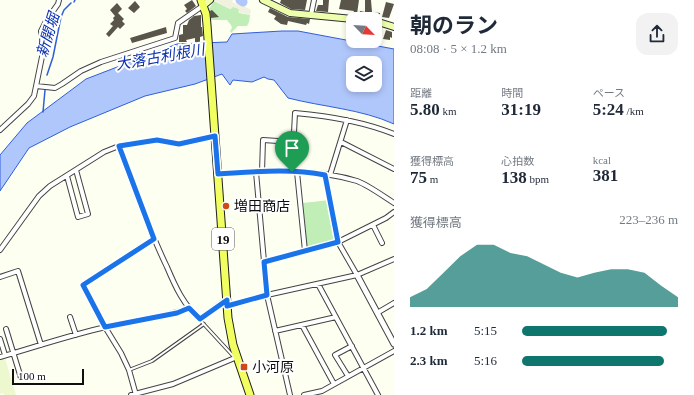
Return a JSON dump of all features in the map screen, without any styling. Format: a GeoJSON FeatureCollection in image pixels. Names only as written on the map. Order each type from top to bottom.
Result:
{"type":"FeatureCollection","features":[{"type":"Feature","properties":{"kind":"main road"},"geometry":{"type":"LineString","coordinates":[[202,3],[210,0]]}},
{"type":"Feature","properties":{"kind":"main road"},"geometry":{"type":"LineString","coordinates":[[263,0],[287,12],[346,18]]}},
{"type":"Feature","properties":{"kind":"main road","name":"19"},"geometry":{"type":"LineString","coordinates":[[202,3],[206,14],[230,329],[236,357],[250,395]]}},
{"type":"Feature","properties":{"kind":"main road"},"geometry":{"type":"LineString","coordinates":[[382,23],[394,27]]}},
{"type":"Feature","properties":{"kind":"street"},"geometry":{"type":"LineString","coordinates":[[0,130],[28,104],[34,96],[44,47],[41,31],[59,0]]}},
{"type":"Feature","properties":{"kind":"street"},"geometry":{"type":"LineString","coordinates":[[311,15],[314,0]]}},
{"type":"Feature","properties":{"kind":"street"},"geometry":{"type":"LineString","coordinates":[[36,86],[55,88],[80,71],[101,62],[175,38],[178,23],[202,3]]}},
{"type":"Feature","properties":{"kind":"street"},"geometry":{"type":"LineString","coordinates":[[305,251],[294,172],[293,142],[295,114],[347,120],[394,134]]}},
{"type":"Feature","properties":{"kind":"street"},"geometry":{"type":"LineString","coordinates":[[330,176],[347,120]]}},
{"type":"Feature","properties":{"kind":"street"},"geometry":{"type":"LineString","coordinates":[[0,250],[39,196],[50,186],[104,152],[119,146],[157,140],[179,144],[215,136]]}},
{"type":"Feature","properties":{"kind":"street"},"geometry":{"type":"LineString","coordinates":[[262,172],[263,140],[293,142]]}},
{"type":"Feature","properties":{"kind":"street"},"geometry":{"type":"LineString","coordinates":[[341,142],[394,169]]}},
{"type":"Feature","properties":{"kind":"street"},"geometry":{"type":"LineString","coordinates":[[119,146],[154,239],[172,278],[189,308],[200,319],[227,303],[357,275],[394,259]]}},
{"type":"Feature","properties":{"kind":"street"},"geometry":{"type":"LineString","coordinates":[[67,176],[78,217],[88,214],[76,170]]}},
{"type":"Feature","properties":{"kind":"street"},"geometry":{"type":"LineString","coordinates":[[256,172],[267,295],[290,395]]}},
{"type":"Feature","properties":{"kind":"street"},"geometry":{"type":"LineString","coordinates":[[218,174],[312,172],[358,181],[394,203]]}},
{"type":"Feature","properties":{"kind":"street"},"geometry":{"type":"LineString","coordinates":[[325,175],[338,242],[394,344]]}},
{"type":"Feature","properties":{"kind":"street"},"geometry":{"type":"LineString","coordinates":[[264,262],[338,242],[373,225],[394,212]]}},
{"type":"Feature","properties":{"kind":"street"},"geometry":{"type":"LineString","coordinates":[[373,225],[382,243]]}},
{"type":"Feature","properties":{"kind":"street"},"geometry":{"type":"LineString","coordinates":[[154,239],[83,285],[129,370],[134,395],[173,384],[207,368],[236,357]]}},
{"type":"Feature","properties":{"kind":"street"},"geometry":{"type":"LineString","coordinates":[[0,278],[18,271],[41,345]]}},
{"type":"Feature","properties":{"kind":"street"},"geometry":{"type":"LineString","coordinates":[[318,284],[378,395]]}},
{"type":"Feature","properties":{"kind":"street"},"geometry":{"type":"LineString","coordinates":[[377,312],[394,303]]}},
{"type":"Feature","properties":{"kind":"street"},"geometry":{"type":"LineString","coordinates":[[0,357],[105,327],[177,313],[189,308]]}},
{"type":"Feature","properties":{"kind":"street"},"geometry":{"type":"LineString","coordinates":[[70,317],[76,335]]}},
{"type":"Feature","properties":{"kind":"street"},"geometry":{"type":"LineString","coordinates":[[275,331],[336,317]]}},
{"type":"Feature","properties":{"kind":"street"},"geometry":{"type":"LineString","coordinates":[[302,325],[334,384]]}},
{"type":"Feature","properties":{"kind":"street"},"geometry":{"type":"LineString","coordinates":[[6,330],[21,378]]}},
{"type":"Feature","properties":{"kind":"street"},"geometry":{"type":"LineString","coordinates":[[0,339],[5,356]]}},
{"type":"Feature","properties":{"kind":"street"},"geometry":{"type":"LineString","coordinates":[[348,376],[335,354],[352,346]]}},
{"type":"Feature","properties":{"kind":"street"},"geometry":{"type":"LineString","coordinates":[[304,395],[322,391],[394,351]]}},
{"type":"Feature","properties":{"kind":"lane"},"geometry":{"type":"LineString","coordinates":[[200,319],[236,357]]}},
{"type":"Feature","properties":{"kind":"lane"},"geometry":{"type":"LineString","coordinates":[[129,370],[152,361],[204,324]]}},
{"type":"Feature","properties":{"kind":"green space"},"geometry":{"type":"Polygon","coordinates":[[[214,1],[230,9],[232,6],[239,9],[239,13],[250,15],[247,26],[238,26],[231,33],[230,31],[232,28],[227,20],[211,20],[209,9],[214,1]]]}},
{"type":"Feature","properties":{"kind":"green space"},"geometry":{"type":"Polygon","coordinates":[[[330,200],[338,240],[307,248],[303,203],[330,200]]]}},
{"type":"Feature","properties":{"kind":"green space"},"geometry":{"type":"Polygon","coordinates":[[[5,358],[16,395],[0,394],[0,359],[5,358]]]}},
{"type":"Feature","properties":{"kind":"shaded area"},"geometry":{"type":"Polygon","coordinates":[[[233,0],[232,2],[237,4],[239,3],[251,10],[250,15],[238,12],[239,9],[233,7],[231,9],[214,1],[233,0]]]}},
{"type":"Feature","properties":{"kind":"water","name":"大落古利根川"},"geometry":{"type":"Polygon","coordinates":[[[298,31],[346,40],[346,48],[382,48],[382,47],[394,49],[394,124],[368,115],[288,98],[274,80],[264,77],[252,82],[233,80],[230,85],[222,74],[195,84],[145,96],[70,127],[29,148],[0,191],[0,155],[27,123],[86,79],[177,44],[227,42],[232,34],[298,31]]]}},
{"type":"Feature","properties":{"kind":"building"},"geometry":{"type":"Polygon","coordinates":[[[192,0],[196,6],[187,13],[185,11],[187,9],[184,5],[192,0]]]}},
{"type":"Feature","properties":{"kind":"building"},"geometry":{"type":"Polygon","coordinates":[[[281,0],[307,0],[305,10],[291,9],[280,3],[281,0]]]}},
{"type":"Feature","properties":{"kind":"building"},"geometry":{"type":"Polygon","coordinates":[[[323,0],[329,0],[328,12],[316,11],[318,5],[323,5],[323,0]]]}},
{"type":"Feature","properties":{"kind":"building"},"geometry":{"type":"Polygon","coordinates":[[[341,0],[359,0],[357,12],[339,9],[341,0]]]}},
{"type":"Feature","properties":{"kind":"building"},"geometry":{"type":"Polygon","coordinates":[[[365,0],[371,0],[372,12],[365,12],[365,0]]]}},
{"type":"Feature","properties":{"kind":"building"},"geometry":{"type":"Polygon","coordinates":[[[135,1],[140,7],[134,13],[128,8],[135,1]]]}},
{"type":"Feature","properties":{"kind":"building"},"geometry":{"type":"Polygon","coordinates":[[[386,2],[394,4],[389,18],[382,17],[386,2]]]}},
{"type":"Feature","properties":{"kind":"building"},"geometry":{"type":"Polygon","coordinates":[[[117,3],[122,9],[118,13],[124,19],[122,21],[125,24],[120,29],[118,27],[109,37],[106,34],[113,26],[110,24],[114,20],[113,18],[115,16],[110,10],[117,3]]]}},
{"type":"Feature","properties":{"kind":"building"},"geometry":{"type":"Polygon","coordinates":[[[270,8],[288,17],[310,19],[309,24],[307,23],[306,25],[288,21],[287,25],[281,24],[274,19],[276,16],[268,12],[270,8]]]}},
{"type":"Feature","properties":{"kind":"building"},"geometry":{"type":"Polygon","coordinates":[[[212,10],[219,17],[211,18],[210,11],[212,10]]]}},
{"type":"Feature","properties":{"kind":"building"},"geometry":{"type":"Polygon","coordinates":[[[201,15],[203,36],[200,37],[200,42],[195,42],[195,38],[186,40],[187,42],[179,42],[179,35],[183,34],[183,25],[187,25],[189,20],[194,16],[201,15]]]}},
{"type":"Feature","properties":{"kind":"building"},"geometry":{"type":"Polygon","coordinates":[[[166,27],[167,33],[132,43],[130,38],[166,27]]]}},
{"type":"Feature","properties":{"kind":"building"},"geometry":{"type":"Polygon","coordinates":[[[386,30],[392,32],[392,38],[390,37],[390,40],[383,39],[386,30]]]}},
{"type":"Feature","properties":{"kind":"waterway","name":"新開堀"},"geometry":{"type":"LineString","coordinates":[[47,75],[53,57],[61,17],[64,10],[71,3]]}},
{"type":"Feature","properties":{"kind":"waterway"},"geometry":{"type":"LineString","coordinates":[[43,112],[45,90]]}},
{"type":"Feature","properties":{"kind":"place","name":"増田商店"},"geometry":{"type":"Point","coordinates":[226,206]}},
{"type":"Feature","properties":{"kind":"place","name":"小河原"},"geometry":{"type":"Point","coordinates":[244,367]}},
{"type":"Feature","properties":{"kind":"route"},"geometry":{"type":"LineString","coordinates":[[215,136],[218,174],[292,172],[312,172],[325,175],[338,242],[264,262],[267,295],[227,306],[227,300],[200,319],[189,308],[177,313],[105,327],[83,285],[154,239],[119,146],[157,140],[179,144],[215,136]]}}]}
